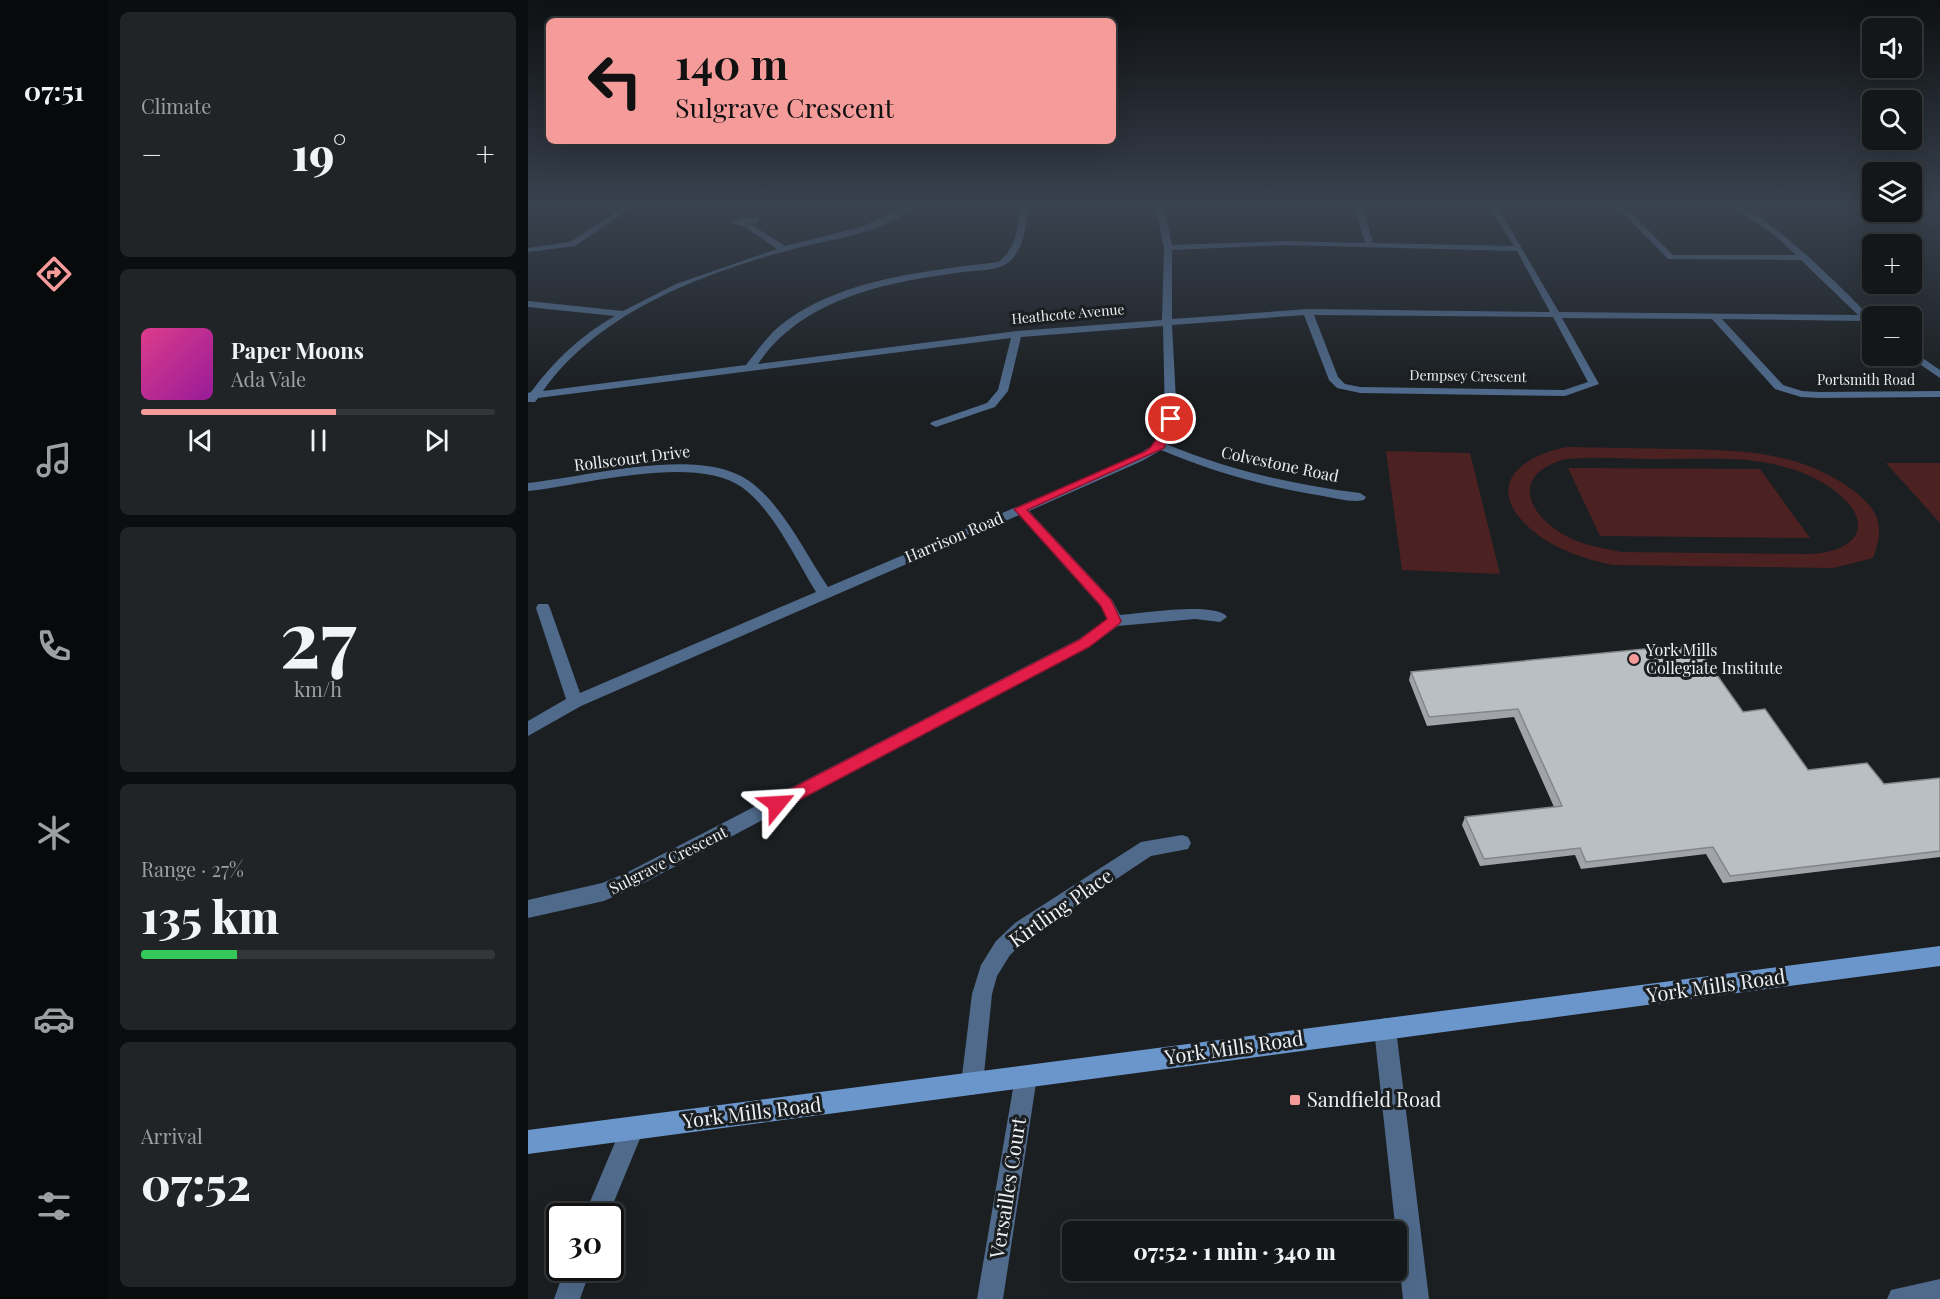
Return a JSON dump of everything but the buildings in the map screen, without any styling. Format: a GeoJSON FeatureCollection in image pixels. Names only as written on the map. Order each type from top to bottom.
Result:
{"type":"FeatureCollection","features":[{"type":"Feature","properties":{"kind":"main road","name":"York Mills Road"},"geometry":{"type":"LineString","coordinates":[[528,1142],[1940,956]]}},
{"type":"Feature","properties":{"kind":"street"},"geometry":{"type":"LineString","coordinates":[[528,406],[531,396],[584,342],[623,314],[699,278],[726,269]]}},
{"type":"Feature","properties":{"kind":"street"},"geometry":{"type":"LineString","coordinates":[[749,368],[768,342],[788,325],[819,306],[900,279],[969,269]]}},
{"type":"Feature","properties":{"kind":"street"},"geometry":{"type":"LineString","coordinates":[[1160,446],[1171,419],[1168,269]]}},
{"type":"Feature","properties":{"kind":"street"},"geometry":{"type":"LineString","coordinates":[[1531,269],[1555,314]]}},
{"type":"Feature","properties":{"kind":"street"},"geometry":{"type":"LineString","coordinates":[[1814,269],[1862,314]]}},
{"type":"Feature","properties":{"kind":"street"},"geometry":{"type":"LineString","coordinates":[[528,304],[623,314]]}},
{"type":"Feature","properties":{"kind":"street","name":"Heathcote Avenue"},"geometry":{"type":"LineString","coordinates":[[531,396],[1017,334],[1168,320],[1308,312],[1555,314],[1862,321]]}},
{"type":"Feature","properties":{"kind":"street","name":"Dempsey Crescent"},"geometry":{"type":"LineString","coordinates":[[1308,312],[1333,378],[1341,386],[1360,390],[1565,393],[1594,384],[1555,314]]}},
{"type":"Feature","properties":{"kind":"street","name":"Portsmith Road"},"geometry":{"type":"LineString","coordinates":[[1715,317],[1779,387],[1801,394],[1819,395],[1940,394]]}},
{"type":"Feature","properties":{"kind":"street"},"geometry":{"type":"LineString","coordinates":[[936,424],[991,405],[1003,391],[1017,334]]}},
{"type":"Feature","properties":{"kind":"street"},"geometry":{"type":"LineString","coordinates":[[1922,361],[1940,375]]}},
{"type":"Feature","properties":{"kind":"street","name":"Colvestone Road"},"geometry":{"type":"LineString","coordinates":[[1160,446],[1196,462],[1311,492],[1360,497]]}},
{"type":"Feature","properties":{"kind":"street","name":"Harrison Road"},"geometry":{"type":"LineString","coordinates":[[528,729],[575,702],[1138,459],[1160,446]]}},
{"type":"Feature","properties":{"kind":"street","name":"Rollscourt Drive"},"geometry":{"type":"LineString","coordinates":[[528,487],[672,468],[702,467],[723,472],[746,483],[762,500],[824,593]]}},
{"type":"Feature","properties":{"kind":"street"},"geometry":{"type":"LineString","coordinates":[[1020,509],[1107,604],[1115,621],[1194,614],[1220,617]]}},
{"type":"Feature","properties":{"kind":"street"},"geometry":{"type":"LineString","coordinates":[[543,608],[575,702]]}},
{"type":"Feature","properties":{"kind":"street","name":"Sulgrave Crescent"},"geometry":{"type":"LineString","coordinates":[[528,909],[604,892],[633,879],[1084,643],[1115,621]]}},
{"type":"Feature","properties":{"kind":"street","name":"Kirtling Place"},"geometry":{"type":"LineString","coordinates":[[972,1084],[982,994],[988,972],[1003,948],[1022,930],[1147,848],[1182,843]]}},
{"type":"Feature","properties":{"kind":"street"},"geometry":{"type":"LineString","coordinates":[[1385,1029],[1416,1299]]}},
{"type":"Feature","properties":{"kind":"street","name":"Versailles Court"},"geometry":{"type":"LineString","coordinates":[[990,1299],[1026,1077]]}},
{"type":"Feature","properties":{"kind":"street"},"geometry":{"type":"LineString","coordinates":[[601,1203],[632,1129]]}},
{"type":"Feature","properties":{"kind":"street"},"geometry":{"type":"LineString","coordinates":[[567,1299],[573,1281]]}},
{"type":"Feature","properties":{"kind":"street"},"geometry":{"type":"LineString","coordinates":[[1900,1299],[1940,1292]]}},
{"type":"Feature","properties":{"kind":"shaded area"},"geometry":{"type":"Polygon","coordinates":[[[1568,447],[1701,449],[1768,455],[1810,466],[1850,488],[1860,495],[1873,510],[1879,527],[1877,546],[1873,558],[1833,568],[1612,565],[1591,560],[1560,548],[1541,537],[1518,515],[1510,501],[1508,488],[1513,476],[1522,466],[1550,451],[1568,447]],[[1566,459],[1548,466],[1536,475],[1530,486],[1530,497],[1535,509],[1544,520],[1572,539],[1590,545],[1621,552],[1811,554],[1842,547],[1852,540],[1857,532],[1858,522],[1854,511],[1845,500],[1820,481],[1787,468],[1737,459],[1566,459]]]}},
{"type":"Feature","properties":{"kind":"shaded area"},"geometry":{"type":"Polygon","coordinates":[[[1386,451],[1470,453],[1500,574],[1402,570],[1386,451]]]}},
{"type":"Feature","properties":{"kind":"shaded area"},"geometry":{"type":"Polygon","coordinates":[[[1886,463],[1940,463],[1940,523],[1886,463]]]}},
{"type":"Feature","properties":{"kind":"shaded area"},"geometry":{"type":"Polygon","coordinates":[[[1568,468],[1760,469],[1810,538],[1600,536],[1568,468]]]}},
{"type":"Feature","properties":{"kind":"place","name":"York Mills Collegiate Institute"},"geometry":{"type":"Point","coordinates":[1634,659]}},
{"type":"Feature","properties":{"kind":"place","name":"Sandfield Road"},"geometry":{"type":"Point","coordinates":[1295,1100]}},
{"type":"Feature","properties":{"kind":"route"},"geometry":{"type":"LineString","coordinates":[[777,804],[1084,643],[1115,621],[1107,604],[1020,509],[1149,453],[1160,446],[1171,419]]}}]}
